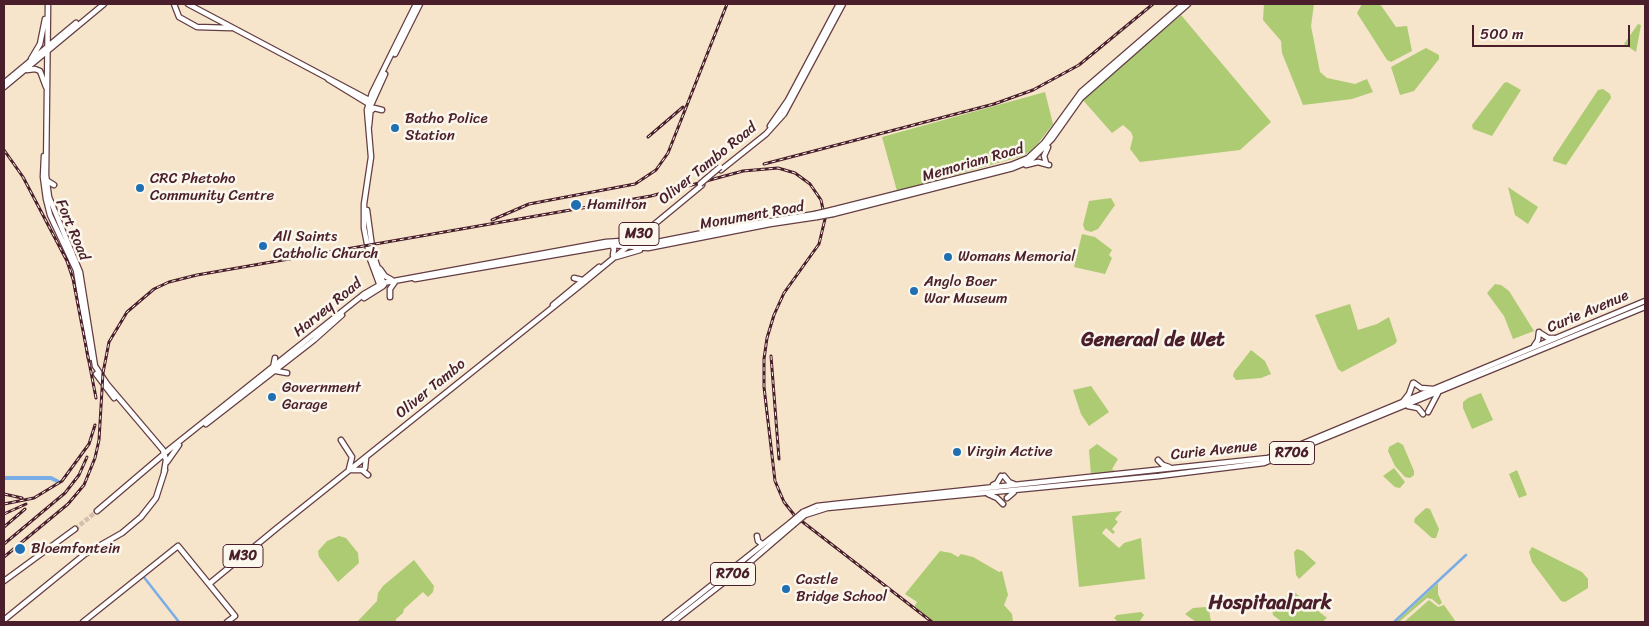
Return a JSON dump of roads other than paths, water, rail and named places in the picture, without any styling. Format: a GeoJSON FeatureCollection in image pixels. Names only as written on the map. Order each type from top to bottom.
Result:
{"type":"FeatureCollection","features":[{"type":"Feature","properties":{"kind":"main road"},"geometry":{"type":"LineString","coordinates":[[4,87],[24,72],[47,49],[47,4]]}},
{"type":"Feature","properties":{"kind":"main road"},"geometry":{"type":"LineString","coordinates":[[4,83],[102,4]]}},
{"type":"Feature","properties":{"kind":"main road"},"geometry":{"type":"LineString","coordinates":[[174,4],[179,17],[204,29],[217,27],[235,28]]}},
{"type":"Feature","properties":{"kind":"main road"},"geometry":{"type":"LineString","coordinates":[[188,4],[370,103]]}},
{"type":"Feature","properties":{"kind":"main road"},"geometry":{"type":"LineString","coordinates":[[367,291],[375,278],[370,259],[364,217],[371,157],[368,114],[374,89],[416,4]]}},
{"type":"Feature","properties":{"kind":"main road"},"geometry":{"type":"LineString","coordinates":[[370,103],[420,4]]}},
{"type":"Feature","properties":{"kind":"main road","name":"Oliver Tambo Road"},"geometry":{"type":"LineString","coordinates":[[838,15],[839,4]]}},
{"type":"Feature","properties":{"kind":"main road","name":"Oliver Tambo Road"},"geometry":{"type":"LineString","coordinates":[[485,361],[721,169],[774,122],[843,4]]}},
{"type":"Feature","properties":{"kind":"main road","name":"Memoriam Road"},"geometry":{"type":"LineString","coordinates":[[880,200],[1013,168],[1038,155],[1078,100],[1183,4]]}},
{"type":"Feature","properties":{"kind":"main road","name":"Memoriam Road"},"geometry":{"type":"LineString","coordinates":[[1114,66],[1188,4]]}},
{"type":"Feature","properties":{"kind":"main road"},"geometry":{"type":"LineString","coordinates":[[28,64],[40,44],[47,10]]}},
{"type":"Feature","properties":{"kind":"main road"},"geometry":{"type":"LineString","coordinates":[[46,18],[47,49]]}},
{"type":"Feature","properties":{"kind":"main road"},"geometry":{"type":"LineString","coordinates":[[217,27],[220,22],[218,19]]}},
{"type":"Feature","properties":{"kind":"main road"},"geometry":{"type":"LineString","coordinates":[[48,33],[58,40]]}},
{"type":"Feature","properties":{"kind":"main road"},"geometry":{"type":"LineString","coordinates":[[48,62],[58,40]]}},
{"type":"Feature","properties":{"kind":"main road","name":"Fort Road"},"geometry":{"type":"LineString","coordinates":[[47,49],[46,180],[54,213],[76,259],[96,366],[112,391],[163,451]]}},
{"type":"Feature","properties":{"kind":"main road","name":"Fort Road"},"geometry":{"type":"LineString","coordinates":[[47,49],[44,191],[50,215],[72,258],[79,277]]}},
{"type":"Feature","properties":{"kind":"main road"},"geometry":{"type":"LineString","coordinates":[[24,72],[32,69],[38,70],[43,76],[46,87]]}},
{"type":"Feature","properties":{"kind":"main road"},"geometry":{"type":"LineString","coordinates":[[361,97],[374,89]]}},
{"type":"Feature","properties":{"kind":"main road"},"geometry":{"type":"LineString","coordinates":[[361,97],[368,114],[374,156],[367,212],[373,254],[382,285]]}},
{"type":"Feature","properties":{"kind":"main road"},"geometry":{"type":"LineString","coordinates":[[368,114],[374,108],[382,110]]}},
{"type":"Feature","properties":{"kind":"main road"},"geometry":{"type":"LineString","coordinates":[[1013,168],[1038,162],[1048,164],[1044,154],[1051,137]]}},
{"type":"Feature","properties":{"kind":"main road","name":"Memoriam Road"},"geometry":{"type":"LineString","coordinates":[[880,200],[1011,165],[1030,156],[1051,137]]}},
{"type":"Feature","properties":{"kind":"main road"},"geometry":{"type":"LineString","coordinates":[[1030,156],[1038,155],[1040,148]]}},
{"type":"Feature","properties":{"kind":"main road"},"geometry":{"type":"LineString","coordinates":[[46,180],[54,185]]}},
{"type":"Feature","properties":{"kind":"main road","name":"Oliver Tambo Road"},"geometry":{"type":"LineString","coordinates":[[628,244],[644,233],[701,185]]}},
{"type":"Feature","properties":{"kind":"main road","name":"Monument Road"},"geometry":{"type":"LineString","coordinates":[[628,244],[644,249],[833,212],[880,200]]}},
{"type":"Feature","properties":{"kind":"main road","name":"Monument Road"},"geometry":{"type":"LineString","coordinates":[[628,244],[652,244],[733,227],[816,215]]}},
{"type":"Feature","properties":{"kind":"main road"},"geometry":{"type":"LineString","coordinates":[[644,233],[646,241],[652,244]]}},
{"type":"Feature","properties":{"kind":"main road","name":"Harvey Road"},"geometry":{"type":"LineString","coordinates":[[593,246],[606,242],[628,244]]}},
{"type":"Feature","properties":{"kind":"main road","name":"Harvey Road"},"geometry":{"type":"LineString","coordinates":[[274,370],[367,291],[382,285],[394,281],[593,246],[628,244]]}},
{"type":"Feature","properties":{"kind":"main road"},"geometry":{"type":"LineString","coordinates":[[612,245],[614,256],[644,249]]}},
{"type":"Feature","properties":{"kind":"main road"},"geometry":{"type":"LineString","coordinates":[[373,254],[383,274],[394,281],[390,289],[390,297]]}},
{"type":"Feature","properties":{"kind":"main road","name":"Oliver Tambo Road"},"geometry":{"type":"LineString","coordinates":[[549,310],[574,286],[614,256]]}},
{"type":"Feature","properties":{"kind":"main road"},"geometry":{"type":"LineString","coordinates":[[370,259],[382,285]]}},
{"type":"Feature","properties":{"kind":"main road"},"geometry":{"type":"LineString","coordinates":[[574,286],[574,278],[582,280]]}},
{"type":"Feature","properties":{"kind":"main road","name":"Harvey Road"},"geometry":{"type":"LineString","coordinates":[[163,451],[170,448],[287,361],[382,285]]}},
{"type":"Feature","properties":{"kind":"main road","name":"Curie Avenue"},"geometry":{"type":"LineString","coordinates":[[1439,390],[1645,301]]}},
{"type":"Feature","properties":{"kind":"main road","name":"Curie Avenue"},"geometry":{"type":"LineString","coordinates":[[804,514],[827,508],[984,494],[1144,471],[1268,458],[1645,307]]}},
{"type":"Feature","properties":{"kind":"main road"},"geometry":{"type":"LineString","coordinates":[[1524,352],[1536,344],[1539,333],[1550,338],[1567,334]]}},
{"type":"Feature","properties":{"kind":"main road"},"geometry":{"type":"LineString","coordinates":[[274,358],[274,370],[286,372],[287,361]]}},
{"type":"Feature","properties":{"kind":"main road","name":"Oliver Tambo"},"geometry":{"type":"LineString","coordinates":[[209,584],[485,361]]}},
{"type":"Feature","properties":{"kind":"main road","name":"Oliver Tambo"},"geometry":{"type":"LineString","coordinates":[[350,470],[485,361]]}},
{"type":"Feature","properties":{"kind":"main road"},"geometry":{"type":"LineString","coordinates":[[1413,383],[1424,389],[1439,390],[1426,413],[1414,406],[1402,405],[1413,383]]}},
{"type":"Feature","properties":{"kind":"main road","name":"Curie Avenue"},"geometry":{"type":"LineString","coordinates":[[791,524],[804,514],[826,505],[980,488],[1017,488],[1159,476],[1264,463],[1402,405]]}},
{"type":"Feature","properties":{"kind":"main road","name":"Harvey Road"},"geometry":{"type":"LineString","coordinates":[[179,445],[226,406]]}},
{"type":"Feature","properties":{"kind":"main road"},"geometry":{"type":"LineString","coordinates":[[341,440],[352,457],[350,470],[362,470],[368,475]]}},
{"type":"Feature","properties":{"kind":"main road"},"geometry":{"type":"LineString","coordinates":[[97,511],[158,461],[163,451],[179,445]]}},
{"type":"Feature","properties":{"kind":"main road"},"geometry":{"type":"LineString","coordinates":[[4,620],[85,554],[129,528],[153,504],[169,457],[179,445]]}},
{"type":"Feature","properties":{"kind":"main road"},"geometry":{"type":"LineString","coordinates":[[163,451],[164,472]]}},
{"type":"Feature","properties":{"kind":"main road"},"geometry":{"type":"LineString","coordinates":[[365,468],[367,457]]}},
{"type":"Feature","properties":{"kind":"main road"},"geometry":{"type":"LineString","coordinates":[[1144,471],[1154,466],[1157,460],[1163,465],[1175,468]]}},
{"type":"Feature","properties":{"kind":"main road"},"geometry":{"type":"LineString","coordinates":[[980,488],[996,484],[1003,476],[1017,488],[1007,498]]}},
{"type":"Feature","properties":{"kind":"main road"},"geometry":{"type":"LineString","coordinates":[[984,494],[995,496],[1003,504]]}},
{"type":"Feature","properties":{"kind":"main road","name":"R706"},"geometry":{"type":"LineString","coordinates":[[666,622],[750,562],[791,524]]}},
{"type":"Feature","properties":{"kind":"main road","name":"R706"},"geometry":{"type":"LineString","coordinates":[[672,622],[759,545],[791,524]]}},
{"type":"Feature","properties":{"kind":"main road"},"geometry":{"type":"LineString","coordinates":[[4,581],[75,528]]}},
{"type":"Feature","properties":{"kind":"main road"},"geometry":{"type":"LineString","coordinates":[[756,557],[759,545],[757,536]]}},
{"type":"Feature","properties":{"kind":"main road"},"geometry":{"type":"LineString","coordinates":[[759,545],[763,548],[775,540]]}},
{"type":"Feature","properties":{"kind":"main road","name":"M30"},"geometry":{"type":"LineString","coordinates":[[83,622],[178,546],[235,616],[227,622]]}},
{"type":"Feature","properties":{"kind":"main road"},"geometry":{"type":"LineString","coordinates":[[740,562],[746,559],[750,562],[750,554]]}},
{"type":"Feature","properties":{"kind":"waterway"},"geometry":{"type":"LineString","coordinates":[[32,4],[38,4]]}},
{"type":"Feature","properties":{"kind":"waterway"},"geometry":{"type":"LineString","coordinates":[[4,478],[51,478],[57,481]]}},
{"type":"Feature","properties":{"kind":"waterway"},"geometry":{"type":"LineString","coordinates":[[1394,622],[1466,555]]}},
{"type":"Feature","properties":{"kind":"waterway"},"geometry":{"type":"LineString","coordinates":[[143,576],[179,622]]}},
{"type":"Feature","properties":{"kind":"tunnel"},"geometry":{"type":"LineString","coordinates":[[75,529],[97,511]]}},
{"type":"Feature","properties":{"kind":"railway"},"geometry":{"type":"LineString","coordinates":[[492,220],[529,204],[635,184],[656,170],[668,153],[727,4]]}},
{"type":"Feature","properties":{"kind":"railway"},"geometry":{"type":"LineString","coordinates":[[764,164],[994,104],[1033,90],[1079,65],[1153,4]]}},
{"type":"Feature","properties":{"kind":"railway"},"geometry":{"type":"LineString","coordinates":[[648,137],[683,107]]}},
{"type":"Feature","properties":{"kind":"railway"},"geometry":{"type":"LineString","coordinates":[[4,150],[23,177],[67,261],[73,279],[96,398]]}},
{"type":"Feature","properties":{"kind":"railway"},"geometry":{"type":"LineString","coordinates":[[4,557],[68,504],[84,485],[95,458],[99,440],[103,373],[109,342],[127,312],[154,289],[169,282],[197,275],[651,196],[743,171],[778,168],[795,173],[810,184],[821,200],[825,219],[819,244],[784,293],[774,315],[767,338],[764,359],[764,387],[775,481],[784,502],[795,516],[932,622]]}},
{"type":"Feature","properties":{"kind":"railway"},"geometry":{"type":"LineString","coordinates":[[771,356],[779,459]]}},
{"type":"Feature","properties":{"kind":"railway"},"geometry":{"type":"LineString","coordinates":[[4,504],[34,498],[62,481],[89,444],[95,425]]}},
{"type":"Feature","properties":{"kind":"railway"},"geometry":{"type":"LineString","coordinates":[[4,544],[65,493],[79,475],[87,457]]}},
{"type":"Feature","properties":{"kind":"railway"},"geometry":{"type":"LineString","coordinates":[[4,494],[22,498]]}},
{"type":"Feature","properties":{"kind":"railway"},"geometry":{"type":"LineString","coordinates":[[4,514],[26,504]]}},
{"type":"Feature","properties":{"kind":"railway"},"geometry":{"type":"LineString","coordinates":[[4,527],[25,509]]}},
{"type":"Feature","properties":{"kind":"place","name":"Batho Police Station"},"geometry":{"type":"Point","coordinates":[395,128]}},
{"type":"Feature","properties":{"kind":"place","name":"CRC Phetoho Community Centre"},"geometry":{"type":"Point","coordinates":[140,188]}},
{"type":"Feature","properties":{"kind":"place","name":"Hamilton"},"geometry":{"type":"Point","coordinates":[576,205]}},
{"type":"Feature","properties":{"kind":"place","name":"All Saints Catholic Church"},"geometry":{"type":"Point","coordinates":[263,246]}},
{"type":"Feature","properties":{"kind":"place","name":"Womans Memorial"},"geometry":{"type":"Point","coordinates":[948,257]}},
{"type":"Feature","properties":{"kind":"place","name":"Anglo Boer War Museum"},"geometry":{"type":"Point","coordinates":[914,291]}},
{"type":"Feature","properties":{"kind":"place","name":"Government Garage"},"geometry":{"type":"Point","coordinates":[272,397]}},
{"type":"Feature","properties":{"kind":"place","name":"Virgin Active"},"geometry":{"type":"Point","coordinates":[957,452]}},
{"type":"Feature","properties":{"kind":"place","name":"Bloemfontein"},"geometry":{"type":"Point","coordinates":[20,549]}},
{"type":"Feature","properties":{"kind":"place","name":"Castle Bridge School"},"geometry":{"type":"Point","coordinates":[786,589]}},
{"type":"Feature","properties":{"kind":"district","name":"Generaal de Wet"},"geometry":{"type":"Point","coordinates":[1153,341]}},
{"type":"Feature","properties":{"kind":"district","name":"Hospitaalpark"},"geometry":{"type":"Point","coordinates":[1270,604]}}]}
